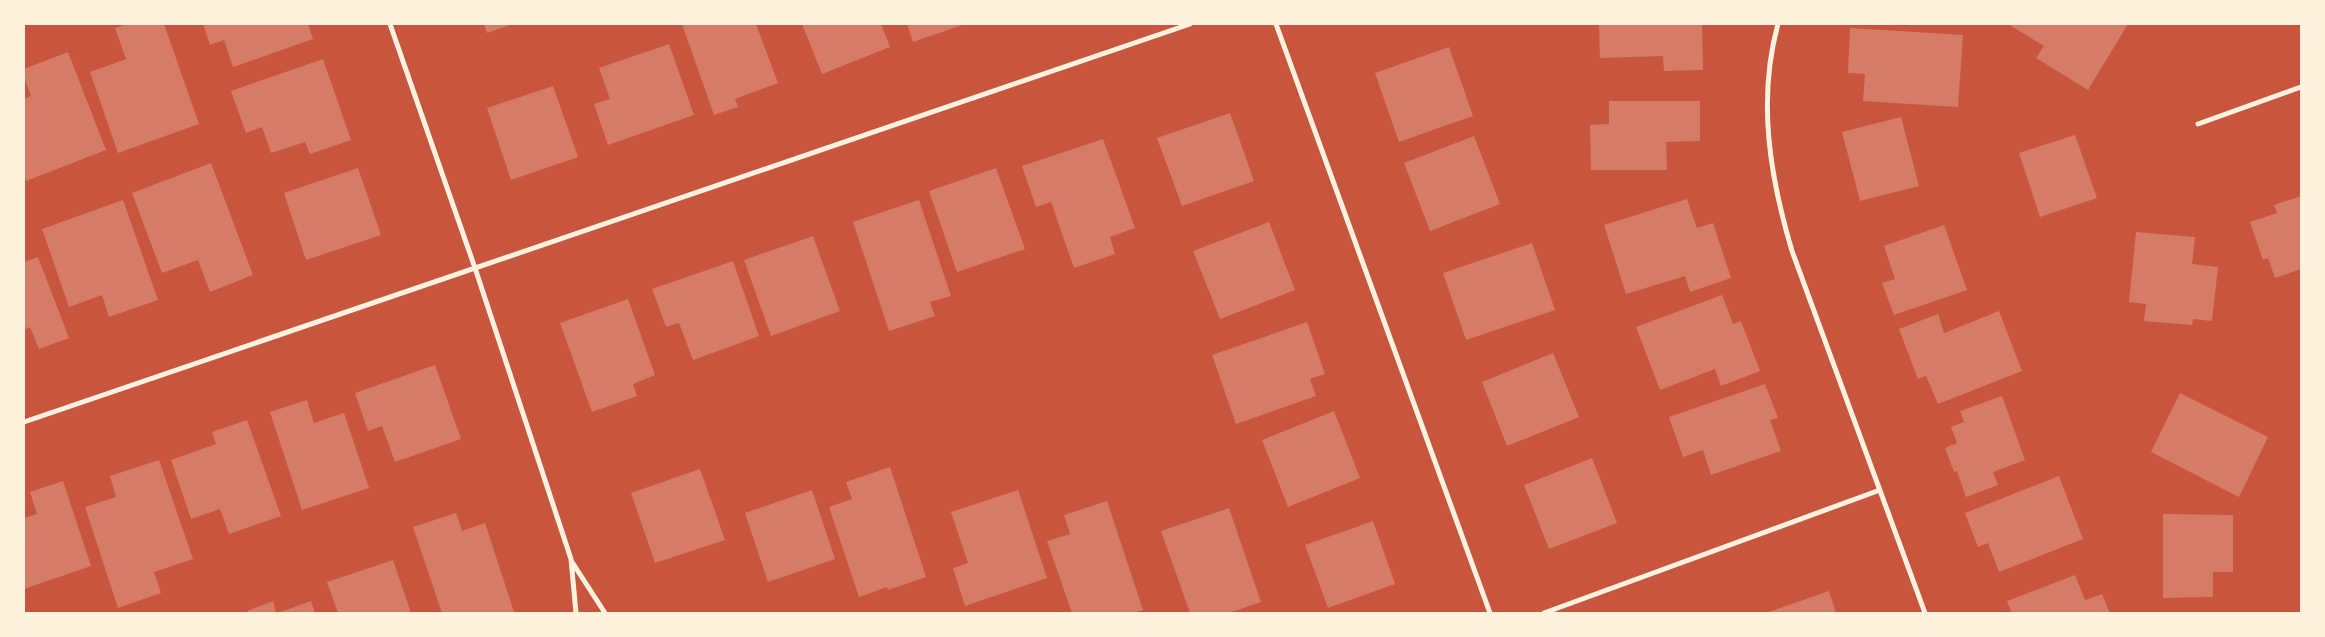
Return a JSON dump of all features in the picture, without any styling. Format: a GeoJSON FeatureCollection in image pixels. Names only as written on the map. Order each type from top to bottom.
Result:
{"type":"FeatureCollection","features":[{"type":"Feature","properties":{"kind":"street"},"geometry":{"type":"LineString","coordinates":[[390,24],[475,268],[571,559],[576,613]]}},
{"type":"Feature","properties":{"kind":"street"},"geometry":{"type":"LineString","coordinates":[[24,422],[1190,24]]}},
{"type":"Feature","properties":{"kind":"street"},"geometry":{"type":"LineString","coordinates":[[1276,24],[1490,613]]}},
{"type":"Feature","properties":{"kind":"street"},"geometry":{"type":"LineString","coordinates":[[1778,24],[1767,89],[1769,147],[1778,203],[1792,251],[1925,613]]}},
{"type":"Feature","properties":{"kind":"street"},"geometry":{"type":"LineString","coordinates":[[2198,124],[2301,87]]}},
{"type":"Feature","properties":{"kind":"street"},"geometry":{"type":"LineString","coordinates":[[1544,613],[1880,490]]}},
{"type":"Feature","properties":{"kind":"street"},"geometry":{"type":"LineString","coordinates":[[571,559],[606,613]]}},
{"type":"Feature","properties":{"kind":"building"},"geometry":{"type":"Polygon","coordinates":[[[128,24],[164,24],[199,124],[118,153],[90,72],[126,59],[115,28],[128,24]]]}},
{"type":"Feature","properties":{"kind":"building"},"geometry":{"type":"Polygon","coordinates":[[[203,24],[308,24],[313,39],[233,67],[224,40],[210,45],[203,24]]]}},
{"type":"Feature","properties":{"kind":"building"},"geometry":{"type":"Polygon","coordinates":[[[484,24],[512,24],[487,33],[484,24]]]}},
{"type":"Feature","properties":{"kind":"building"},"geometry":{"type":"Polygon","coordinates":[[[682,24],[756,24],[778,83],[735,99],[738,107],[714,115],[682,24]]]}},
{"type":"Feature","properties":{"kind":"building"},"geometry":{"type":"Polygon","coordinates":[[[802,24],[881,24],[890,47],[822,74],[802,24]]]}},
{"type":"Feature","properties":{"kind":"building"},"geometry":{"type":"Polygon","coordinates":[[[907,24],[965,24],[913,42],[907,24]]]}},
{"type":"Feature","properties":{"kind":"building"},"geometry":{"type":"Polygon","coordinates":[[[1599,24],[1702,24],[1703,70],[1664,71],[1663,56],[1600,58],[1599,24]]]}},
{"type":"Feature","properties":{"kind":"building"},"geometry":{"type":"Polygon","coordinates":[[[2008,24],[2128,24],[2088,90],[2036,58],[2044,46],[2008,24]]]}},
{"type":"Feature","properties":{"kind":"building"},"geometry":{"type":"Polygon","coordinates":[[[1850,28],[1963,35],[1958,107],[1863,101],[1865,74],[1848,73],[1850,28]]]}},
{"type":"Feature","properties":{"kind":"building"},"geometry":{"type":"Polygon","coordinates":[[[669,44],[694,115],[608,145],[594,104],[610,99],[599,68],[669,44]]]}},
{"type":"Feature","properties":{"kind":"building"},"geometry":{"type":"Polygon","coordinates":[[[1449,47],[1473,116],[1399,142],[1375,73],[1449,47]]]}},
{"type":"Feature","properties":{"kind":"building"},"geometry":{"type":"Polygon","coordinates":[[[68,52],[106,150],[26,181],[24,175],[24,99],[31,96],[24,77],[24,69],[68,52]]]}},
{"type":"Feature","properties":{"kind":"building"},"geometry":{"type":"Polygon","coordinates":[[[323,59],[351,140],[310,154],[305,142],[271,153],[262,127],[246,133],[231,91],[323,59]]]}},
{"type":"Feature","properties":{"kind":"building"},"geometry":{"type":"Polygon","coordinates":[[[553,86],[578,157],[511,180],[487,108],[553,86]]]}},
{"type":"Feature","properties":{"kind":"building"},"geometry":{"type":"Polygon","coordinates":[[[1609,101],[1700,101],[1700,141],[1666,142],[1667,170],[1591,170],[1590,125],[1609,124],[1609,101]]]}},
{"type":"Feature","properties":{"kind":"building"},"geometry":{"type":"Polygon","coordinates":[[[1230,113],[1254,181],[1182,206],[1157,138],[1230,113]]]}},
{"type":"Feature","properties":{"kind":"building"},"geometry":{"type":"Polygon","coordinates":[[[1901,117],[1919,186],[1860,201],[1842,132],[1901,117]]]}},
{"type":"Feature","properties":{"kind":"building"},"geometry":{"type":"Polygon","coordinates":[[[2075,135],[2097,198],[2040,217],[2019,153],[2075,135]]]}},
{"type":"Feature","properties":{"kind":"building"},"geometry":{"type":"Polygon","coordinates":[[[1474,136],[1500,204],[1430,231],[1404,163],[1474,136]]]}},
{"type":"Feature","properties":{"kind":"building"},"geometry":{"type":"Polygon","coordinates":[[[1103,139],[1135,228],[1110,237],[1115,254],[1074,268],[1051,202],[1036,207],[1022,166],[1103,139]]]}},
{"type":"Feature","properties":{"kind":"building"},"geometry":{"type":"Polygon","coordinates":[[[211,163],[253,275],[210,292],[198,260],[162,273],[132,193],[211,163]]]}},
{"type":"Feature","properties":{"kind":"building"},"geometry":{"type":"Polygon","coordinates":[[[358,168],[381,235],[306,260],[284,193],[358,168]]]}},
{"type":"Feature","properties":{"kind":"building"},"geometry":{"type":"Polygon","coordinates":[[[996,168],[1025,249],[957,272],[929,191],[996,168]]]}},
{"type":"Feature","properties":{"kind":"building"},"geometry":{"type":"Polygon","coordinates":[[[2301,196],[2301,269],[2275,278],[2268,258],[2263,260],[2250,222],[2277,213],[2274,205],[2301,196]]]}},
{"type":"Feature","properties":{"kind":"building"},"geometry":{"type":"Polygon","coordinates":[[[1687,199],[1697,228],[1713,223],[1731,278],[1690,292],[1685,276],[1626,294],[1604,225],[1687,199]]]}},
{"type":"Feature","properties":{"kind":"building"},"geometry":{"type":"Polygon","coordinates":[[[123,200],[158,300],[109,317],[102,295],[69,307],[42,229],[123,200]]]}},
{"type":"Feature","properties":{"kind":"building"},"geometry":{"type":"Polygon","coordinates":[[[919,200],[951,296],[930,302],[935,316],[889,331],[853,222],[919,200]]]}},
{"type":"Feature","properties":{"kind":"building"},"geometry":{"type":"Polygon","coordinates":[[[1269,222],[1295,290],[1220,319],[1193,251],[1269,222]]]}},
{"type":"Feature","properties":{"kind":"building"},"geometry":{"type":"Polygon","coordinates":[[[1944,225],[1967,290],[1894,315],[1882,283],[1895,279],[1884,246],[1944,225]]]}},
{"type":"Feature","properties":{"kind":"building"},"geometry":{"type":"Polygon","coordinates":[[[2136,232],[2195,237],[2192,264],[2218,267],[2212,321],[2193,319],[2192,325],[2144,321],[2146,304],[2129,302],[2136,232]]]}},
{"type":"Feature","properties":{"kind":"building"},"geometry":{"type":"Polygon","coordinates":[[[813,236],[840,311],[771,336],[744,260],[813,236]]]}},
{"type":"Feature","properties":{"kind":"building"},"geometry":{"type":"Polygon","coordinates":[[[1532,243],[1555,310],[1466,340],[1443,273],[1532,243]]]}},
{"type":"Feature","properties":{"kind":"building"},"geometry":{"type":"Polygon","coordinates":[[[38,257],[69,338],[39,349],[30,327],[24,330],[24,262],[38,257]]]}},
{"type":"Feature","properties":{"kind":"building"},"geometry":{"type":"Polygon","coordinates":[[[733,261],[759,336],[693,360],[679,323],[666,327],[652,289],[733,261]]]}},
{"type":"Feature","properties":{"kind":"building"},"geometry":{"type":"Polygon","coordinates":[[[1722,295],[1733,324],[1741,321],[1760,371],[1721,386],[1715,369],[1660,390],[1636,327],[1722,295]]]}},
{"type":"Feature","properties":{"kind":"building"},"geometry":{"type":"Polygon","coordinates":[[[628,299],[655,375],[633,384],[637,396],[592,412],[560,323],[628,299]]]}},
{"type":"Feature","properties":{"kind":"building"},"geometry":{"type":"Polygon","coordinates":[[[1999,311],[2022,371],[1938,404],[1926,376],[1918,379],[1899,329],[1938,314],[1944,333],[1999,311]]]}},
{"type":"Feature","properties":{"kind":"building"},"geometry":{"type":"Polygon","coordinates":[[[1307,322],[1325,374],[1310,379],[1316,396],[1236,424],[1212,355],[1307,322]]]}},
{"type":"Feature","properties":{"kind":"building"},"geometry":{"type":"Polygon","coordinates":[[[1553,353],[1579,417],[1507,446],[1482,382],[1553,353]]]}},
{"type":"Feature","properties":{"kind":"building"},"geometry":{"type":"Polygon","coordinates":[[[435,365],[461,439],[395,462],[382,426],[368,431],[355,393],[435,365]]]}},
{"type":"Feature","properties":{"kind":"building"},"geometry":{"type":"Polygon","coordinates":[[[1765,384],[1778,418],[1770,420],[1781,451],[1711,475],[1703,450],[1683,457],[1669,417],[1765,384]]]}},
{"type":"Feature","properties":{"kind":"building"},"geometry":{"type":"Polygon","coordinates":[[[2180,393],[2268,437],[2239,497],[2151,452],[2180,393]]]}},
{"type":"Feature","properties":{"kind":"building"},"geometry":{"type":"Polygon","coordinates":[[[2002,396],[2025,460],[1993,472],[1998,485],[1966,497],[1957,471],[1954,472],[1945,448],[1957,443],[1951,427],[1964,422],[1960,411],[2002,396]]]}},
{"type":"Feature","properties":{"kind":"building"},"geometry":{"type":"Polygon","coordinates":[[[307,400],[314,423],[344,413],[369,488],[302,510],[270,412],[307,400]]]}},
{"type":"Feature","properties":{"kind":"building"},"geometry":{"type":"Polygon","coordinates":[[[1334,411],[1360,478],[1288,507],[1262,440],[1334,411]]]}},
{"type":"Feature","properties":{"kind":"building"},"geometry":{"type":"Polygon","coordinates":[[[247,420],[281,516],[229,534],[220,509],[191,519],[171,460],[216,444],[212,432],[247,420]]]}},
{"type":"Feature","properties":{"kind":"building"},"geometry":{"type":"Polygon","coordinates":[[[1592,458],[1617,523],[1549,549],[1524,485],[1592,458]]]}},
{"type":"Feature","properties":{"kind":"building"},"geometry":{"type":"Polygon","coordinates":[[[159,460],[193,559],[154,572],[161,593],[118,608],[85,507],[116,497],[110,476],[159,460]]]}},
{"type":"Feature","properties":{"kind":"building"},"geometry":{"type":"Polygon","coordinates":[[[890,467],[926,577],[888,590],[887,587],[859,597],[829,507],[852,499],[846,482],[890,467]]]}},
{"type":"Feature","properties":{"kind":"building"},"geometry":{"type":"Polygon","coordinates":[[[700,469],[725,540],[655,563],[631,493],[700,469]]]}},
{"type":"Feature","properties":{"kind":"building"},"geometry":{"type":"Polygon","coordinates":[[[2059,476],[2083,539],[1999,572],[1988,543],[1978,547],[1965,513],[2059,476]]]}},
{"type":"Feature","properties":{"kind":"building"},"geometry":{"type":"Polygon","coordinates":[[[63,481],[91,566],[24,589],[24,518],[37,514],[30,492],[63,481]]]}},
{"type":"Feature","properties":{"kind":"building"},"geometry":{"type":"Polygon","coordinates":[[[812,490],[835,559],[768,582],[745,513],[812,490]]]}},
{"type":"Feature","properties":{"kind":"building"},"geometry":{"type":"Polygon","coordinates":[[[1018,490],[1047,578],[965,606],[953,568],[968,563],[951,512],[1018,490]]]}},
{"type":"Feature","properties":{"kind":"building"},"geometry":{"type":"Polygon","coordinates":[[[1107,501],[1143,610],[1134,613],[1072,613],[1047,541],[1070,534],[1064,515],[1107,501]]]}},
{"type":"Feature","properties":{"kind":"building"},"geometry":{"type":"Polygon","coordinates":[[[1229,508],[1261,602],[1229,613],[1190,613],[1161,531],[1229,508]]]}},
{"type":"Feature","properties":{"kind":"building"},"geometry":{"type":"Polygon","coordinates":[[[456,513],[462,531],[485,523],[514,612],[442,613],[413,527],[456,513]]]}},
{"type":"Feature","properties":{"kind":"building"},"geometry":{"type":"Polygon","coordinates":[[[2163,514],[2233,515],[2233,572],[2213,572],[2213,597],[2163,598],[2163,514]]]}},
{"type":"Feature","properties":{"kind":"building"},"geometry":{"type":"Polygon","coordinates":[[[1373,521],[1395,584],[1328,608],[1305,545],[1373,521]]]}},
{"type":"Feature","properties":{"kind":"building"},"geometry":{"type":"Polygon","coordinates":[[[393,560],[411,613],[338,613],[327,582],[393,560]]]}},
{"type":"Feature","properties":{"kind":"building"},"geometry":{"type":"Polygon","coordinates":[[[2075,575],[2085,600],[2102,594],[2110,613],[2012,613],[2007,601],[2075,575]]]}},
{"type":"Feature","properties":{"kind":"building"},"geometry":{"type":"Polygon","coordinates":[[[1829,591],[1836,613],[1766,613],[1829,591]]]}},
{"type":"Feature","properties":{"kind":"building"},"geometry":{"type":"Polygon","coordinates":[[[273,601],[276,613],[248,613],[247,611],[273,601]]]}},
{"type":"Feature","properties":{"kind":"building"},"geometry":{"type":"Polygon","coordinates":[[[311,601],[315,613],[278,613],[311,601]]]}}]}
